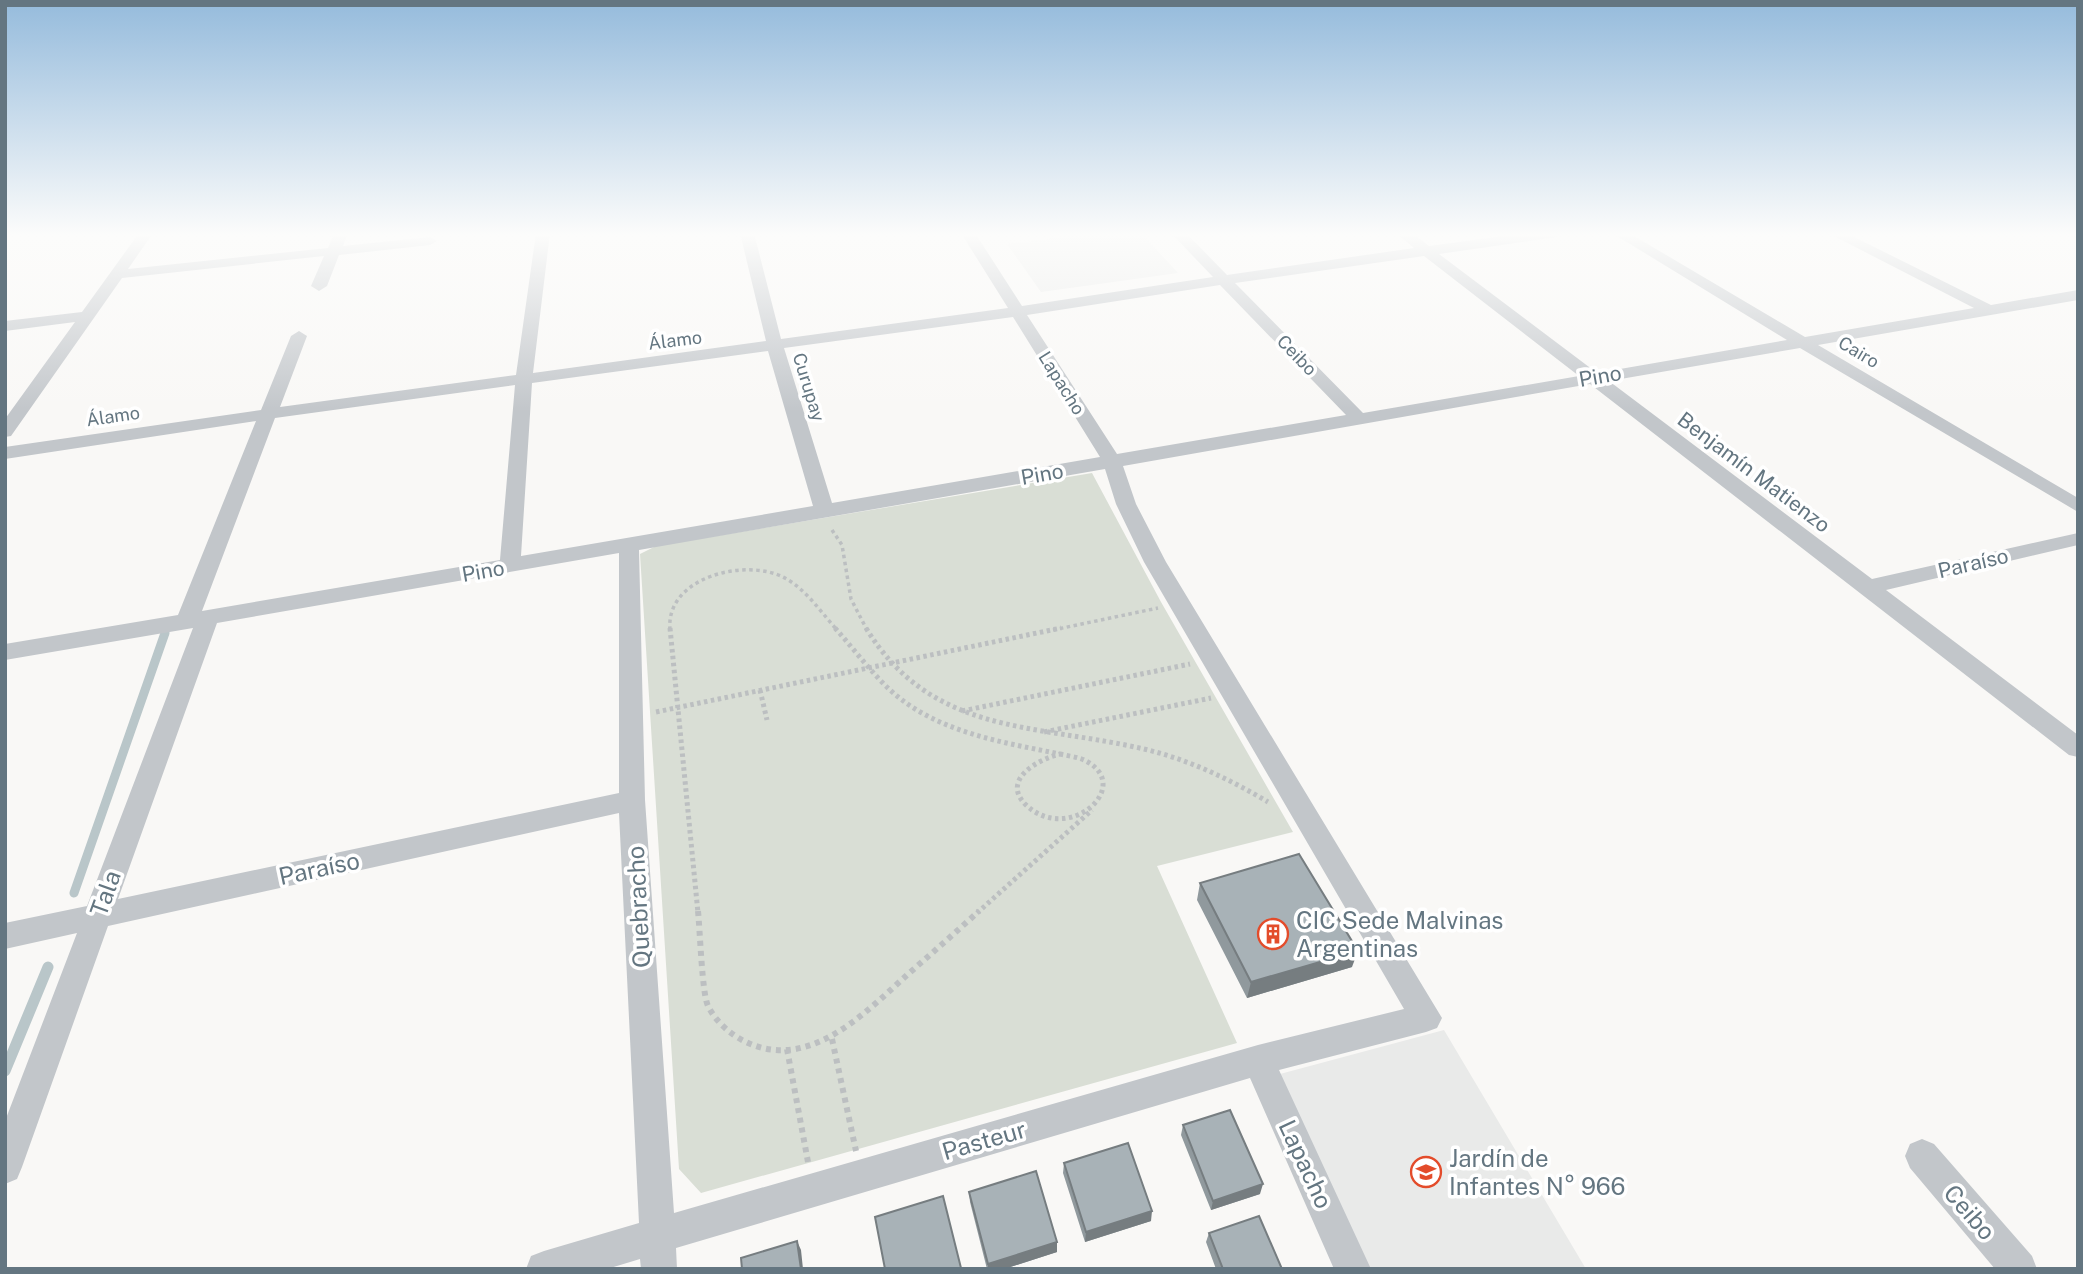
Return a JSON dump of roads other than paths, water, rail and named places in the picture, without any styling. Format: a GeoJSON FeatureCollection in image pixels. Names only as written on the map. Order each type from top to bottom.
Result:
{"type":"FeatureCollection","features":[{"type":"Feature","properties":{"kind":"street"},"geometry":{"type":"LineString","coordinates":[[5,432],[105,292]]}},
{"type":"Feature","properties":{"kind":"street"},"geometry":{"type":"LineString","coordinates":[[510,566],[524,379],[535,292]]}},
{"type":"Feature","properties":{"kind":"street","name":"Curupay"},"geometry":{"type":"LineString","coordinates":[[762,292],[816,513]]}},
{"type":"Feature","properties":{"kind":"street","name":"Lapacho"},"geometry":{"type":"LineString","coordinates":[[1005,292],[1112,461],[1126,504],[1179,604],[1426,1018]]}},
{"type":"Feature","properties":{"kind":"street","name":"Álamo"},"geometry":{"type":"LineString","coordinates":[[5,453],[1143,292]]}},
{"type":"Feature","properties":{"kind":"street","name":"Ceibo"},"geometry":{"type":"LineString","coordinates":[[1236,292],[1357,417]]}},
{"type":"Feature","properties":{"kind":"street","name":"Benjamín Matienzo"},"geometry":{"type":"LineString","coordinates":[[1480,292],[2078,748]]}},
{"type":"Feature","properties":{"kind":"street","name":"Cairo"},"geometry":{"type":"LineString","coordinates":[[1720,292],[2078,506]]}},
{"type":"Feature","properties":{"kind":"street"},"geometry":{"type":"LineString","coordinates":[[1954,292],[1989,310]]}},
{"type":"Feature","properties":{"kind":"street","name":"Pino"},"geometry":{"type":"LineString","coordinates":[[5,652],[629,546],[1357,417],[2078,295]]}},
{"type":"Feature","properties":{"kind":"street"},"geometry":{"type":"LineString","coordinates":[[5,326],[88,316]]}},
{"type":"Feature","properties":{"kind":"street","name":"Tala"},"geometry":{"type":"LineString","coordinates":[[5,1167],[96,917],[268,414],[299,336]]}},
{"type":"Feature","properties":{"kind":"street","name":"Paraíso"},"geometry":{"type":"LineString","coordinates":[[1868,587],[2078,539]]}},
{"type":"Feature","properties":{"kind":"street","name":"Quebracho"},"geometry":{"type":"LineString","coordinates":[[629,546],[632,800],[659,1269]]}},
{"type":"Feature","properties":{"kind":"street","name":"Paraíso"},"geometry":{"type":"LineString","coordinates":[[5,936],[632,800]]}},
{"type":"Feature","properties":{"kind":"street","name":"Pasteur"},"geometry":{"type":"LineString","coordinates":[[544,1269],[1258,1060],[1426,1018]]}},
{"type":"Feature","properties":{"kind":"street","name":"Lapacho"},"geometry":{"type":"LineString","coordinates":[[1258,1060],[1353,1269]]}},
{"type":"Feature","properties":{"kind":"street","name":"Ceibo"},"geometry":{"type":"LineString","coordinates":[[1922,1156],[2019,1269]]}},
{"type":"Feature","properties":{"kind":"waterway"},"geometry":{"type":"LineString","coordinates":[[74,893],[165,633]]}},
{"type":"Feature","properties":{"kind":"waterway"},"geometry":{"type":"LineString","coordinates":[[5,1071],[48,967]]}},
{"type":"Feature","properties":{"kind":"place","name":"CIC Sede Malvinas Argentinas"},"geometry":{"type":"Point","coordinates":[1273,934]}},
{"type":"Feature","properties":{"kind":"place","name":"Jardín de Infantes N° 966"},"geometry":{"type":"Point","coordinates":[1426,1172]}}]}
